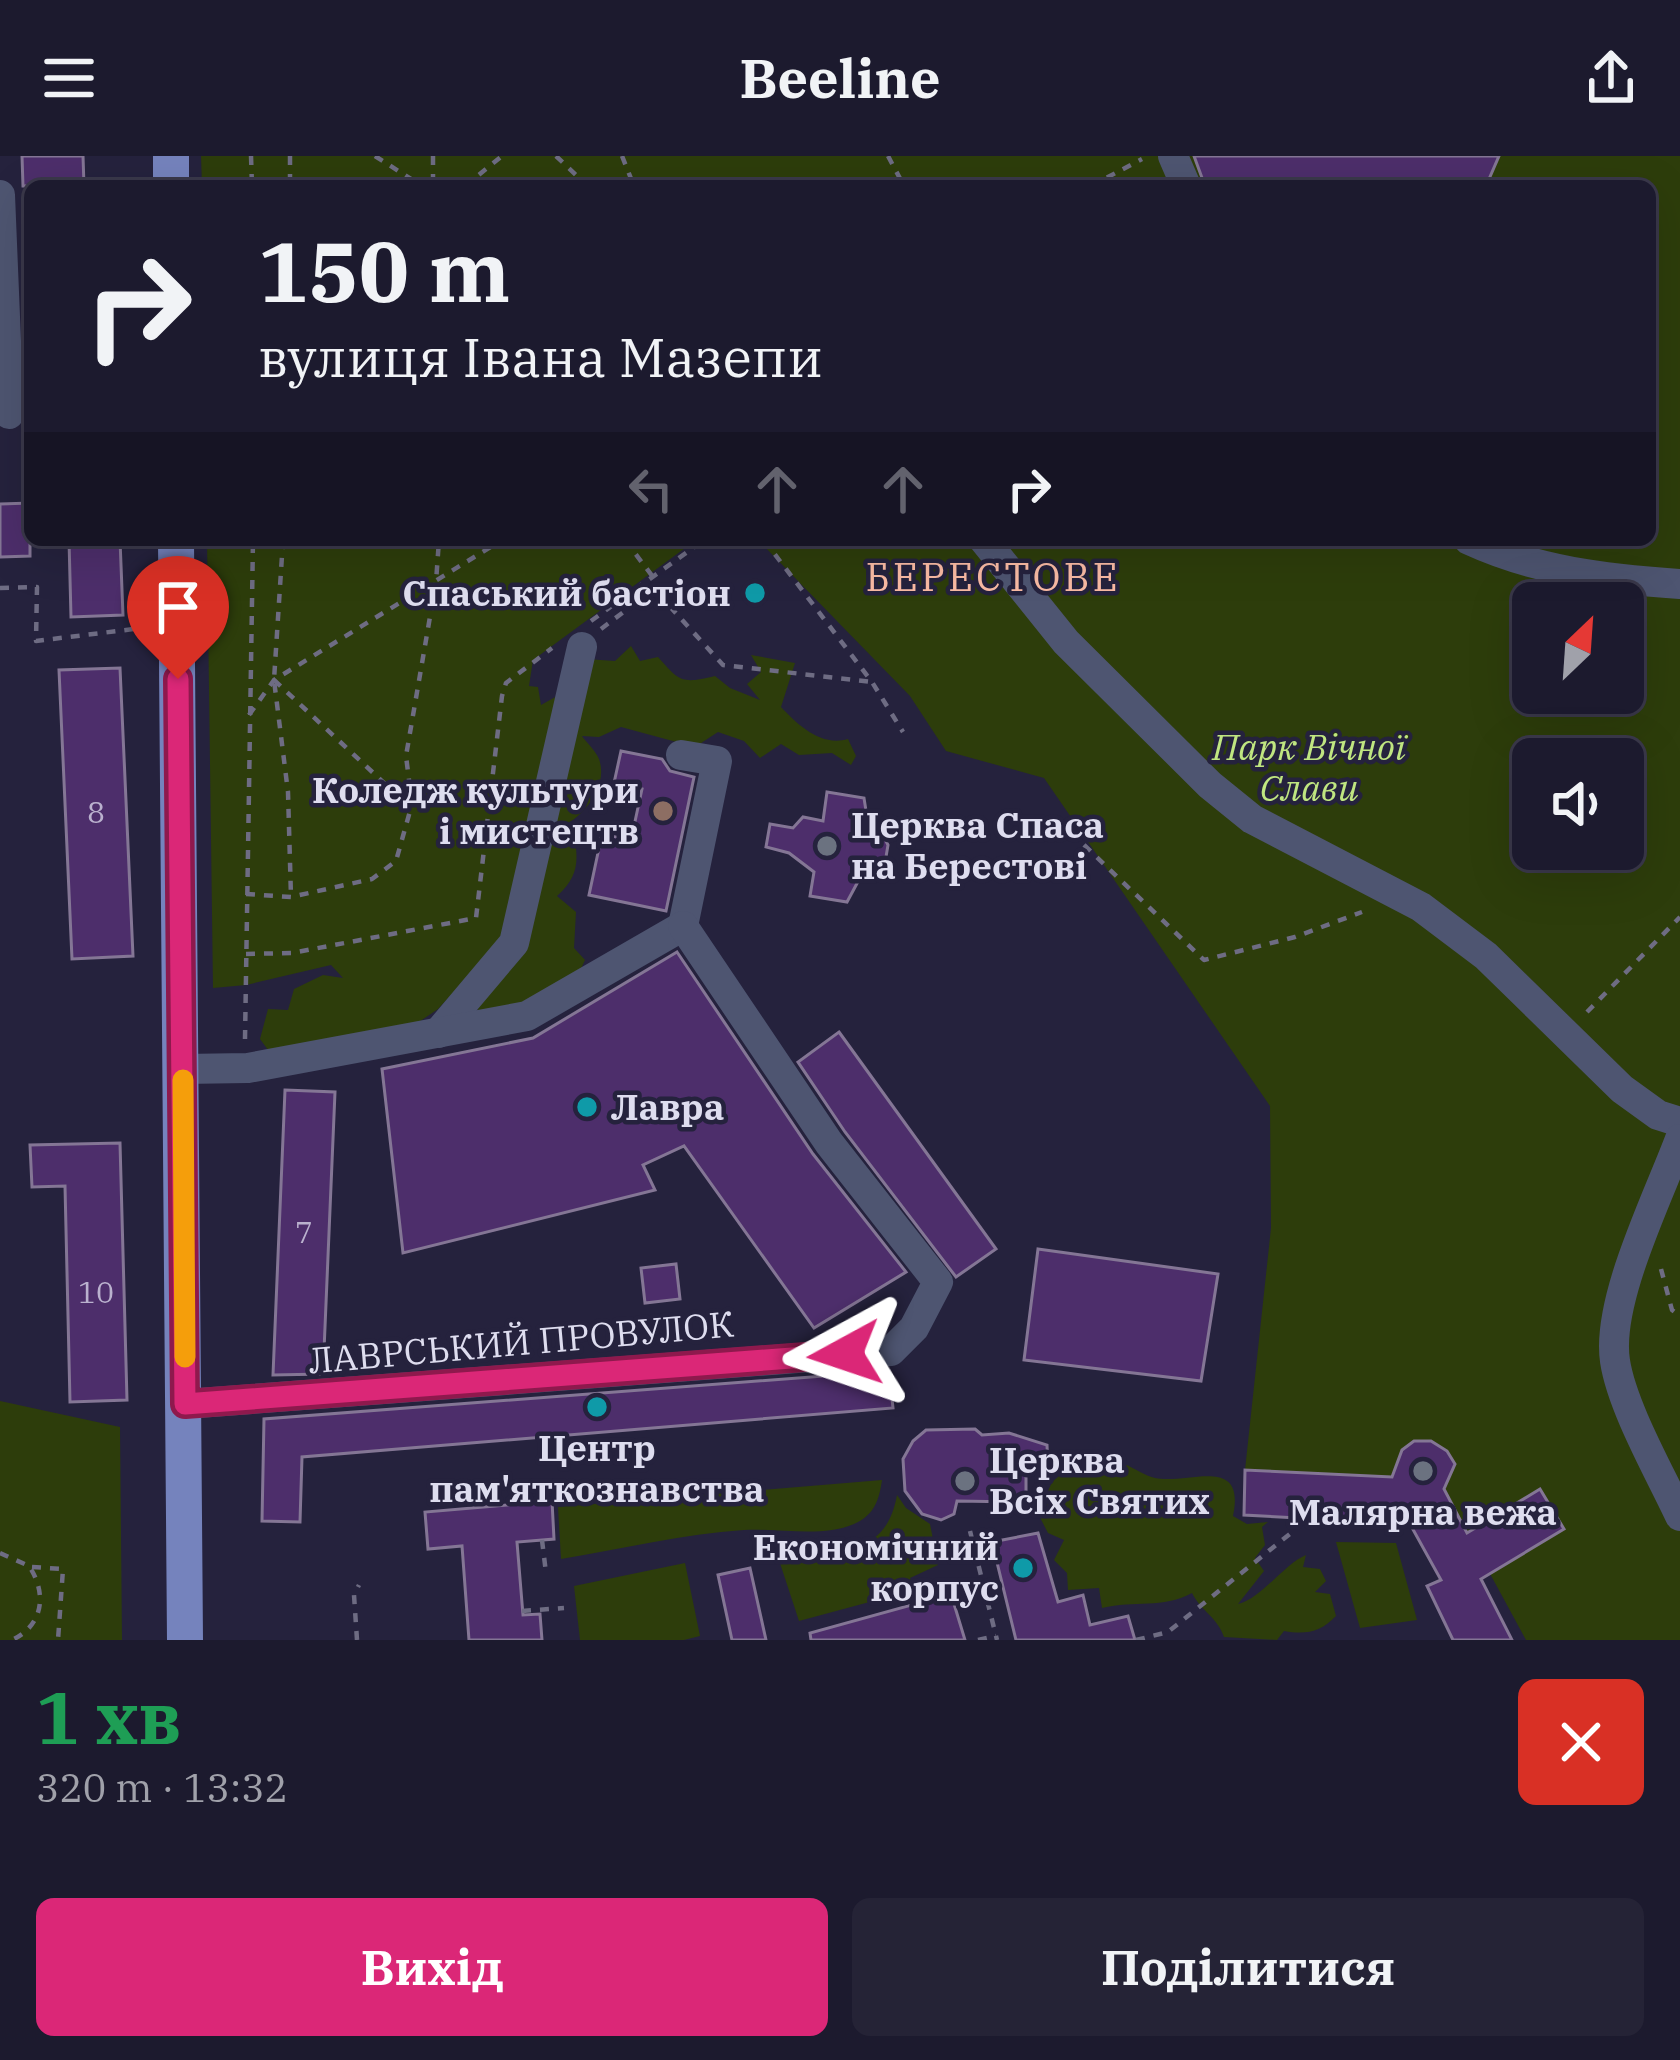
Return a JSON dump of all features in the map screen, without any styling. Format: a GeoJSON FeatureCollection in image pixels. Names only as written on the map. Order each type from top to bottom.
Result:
{"type":"FeatureCollection","features":[{"type":"Feature","properties":{"kind":"main road"},"geometry":{"type":"LineString","coordinates":[[176,546],[184,1640]]}},
{"type":"Feature","properties":{"kind":"lane"},"geometry":{"type":"LineString","coordinates":[[0,195],[2,322],[13,414]]}},
{"type":"Feature","properties":{"kind":"lane"},"geometry":{"type":"LineString","coordinates":[[989,546],[1066,642],[1210,785],[1252,819],[1420,907],[1486,956],[1622,1089],[1658,1115],[1680,1122]]}},
{"type":"Feature","properties":{"kind":"lane"},"geometry":{"type":"LineString","coordinates":[[1482,546],[1512,560],[1606,579],[1680,584]]}},
{"type":"Feature","properties":{"kind":"lane"},"geometry":{"type":"LineString","coordinates":[[438,1033],[514,943],[573,640]]}},
{"type":"Feature","properties":{"kind":"lane"},"geometry":{"type":"LineString","coordinates":[[183,1069],[248,1068],[526,1016],[682,926],[717,761],[681,755]]}},
{"type":"Feature","properties":{"kind":"lane","name":"ЛАВРСЬКИЙ ПРОВУЛОК"},"geometry":{"type":"LineString","coordinates":[[185,1404],[891,1351],[914,1328],[938,1282],[829,1143],[682,926]]}},
{"type":"Feature","properties":{"kind":"lane"},"geometry":{"type":"LineString","coordinates":[[1680,1139],[1617,1303],[1613,1338],[1626,1395],[1680,1516]]}},
{"type":"Feature","properties":{"kind":"path"},"geometry":{"type":"LineString","coordinates":[[375,156],[413,180]]}},
{"type":"Feature","properties":{"kind":"path"},"geometry":{"type":"LineString","coordinates":[[472,180],[502,156]]}},
{"type":"Feature","properties":{"kind":"path"},"geometry":{"type":"LineString","coordinates":[[556,156],[576,180]]}},
{"type":"Feature","properties":{"kind":"path"},"geometry":{"type":"LineString","coordinates":[[1101,180],[1147,156]]}},
{"type":"Feature","properties":{"kind":"path"},"geometry":{"type":"LineString","coordinates":[[247,1039],[253,546]]}},
{"type":"Feature","properties":{"kind":"path"},"geometry":{"type":"LineString","coordinates":[[284,546],[274,680],[289,792],[291,897]]}},
{"type":"Feature","properties":{"kind":"path"},"geometry":{"type":"LineString","coordinates":[[247,894],[291,897],[372,879],[396,861],[412,804],[406,756],[439,546]]}},
{"type":"Feature","properties":{"kind":"path"},"geometry":{"type":"LineString","coordinates":[[249,716],[274,680],[493,546]]}},
{"type":"Feature","properties":{"kind":"path"},"geometry":{"type":"LineString","coordinates":[[629,546],[652,577]]}},
{"type":"Feature","properties":{"kind":"path"},"geometry":{"type":"LineString","coordinates":[[541,656],[573,640],[696,546]]}},
{"type":"Feature","properties":{"kind":"path"},"geometry":{"type":"LineString","coordinates":[[769,546],[872,682],[903,731]]}},
{"type":"Feature","properties":{"kind":"path"},"geometry":{"type":"LineString","coordinates":[[0,588],[37,587],[36,641],[148,627]]}},
{"type":"Feature","properties":{"kind":"path"},"geometry":{"type":"LineString","coordinates":[[246,954],[292,953],[476,918],[506,683],[541,656],[654,589],[722,665],[872,682]]}},
{"type":"Feature","properties":{"kind":"path"},"geometry":{"type":"LineString","coordinates":[[274,680],[412,804]]}},
{"type":"Feature","properties":{"kind":"path"},"geometry":{"type":"LineString","coordinates":[[1058,820],[1204,961],[1295,937],[1401,897]]}},
{"type":"Feature","properties":{"kind":"path"},"geometry":{"type":"LineString","coordinates":[[1566,1034],[1680,917]]}},
{"type":"Feature","properties":{"kind":"path"},"geometry":{"type":"LineString","coordinates":[[970,1531],[996,1638],[978,1640]]}},
{"type":"Feature","properties":{"kind":"path"},"geometry":{"type":"LineString","coordinates":[[1136,1640],[1168,1632],[1291,1533]]}},
{"type":"Feature","properties":{"kind":"path"},"geometry":{"type":"LineString","coordinates":[[542,1540],[546,1573]]}},
{"type":"Feature","properties":{"kind":"path"},"geometry":{"type":"LineString","coordinates":[[0,1553],[28,1566],[63,1568],[58,1640]]}},
{"type":"Feature","properties":{"kind":"path"},"geometry":{"type":"LineString","coordinates":[[14,1639],[33,1625],[40,1610],[38,1580],[28,1566]]}},
{"type":"Feature","properties":{"kind":"path"},"geometry":{"type":"LineString","coordinates":[[357,1640],[354,1595],[359,1586]]}},
{"type":"Feature","properties":{"kind":"path"},"geometry":{"type":"LineString","coordinates":[[522,1611],[564,1608]]}},
{"type":"Feature","properties":{"kind":"path"},"geometry":{"type":"LineString","coordinates":[[14,1639],[25,1640]]}},
{"type":"Feature","properties":{"kind":"green space","name":"Парк Вічної Слави"},"geometry":{"type":"Polygon","coordinates":[[[201,156],[1680,156],[1680,1640],[1526,1640],[1444,1489],[1455,1464],[1427,1441],[1409,1444],[1403,1451],[1398,1477],[1245,1470],[1271,1228],[1270,1106],[1044,778],[946,751],[910,696],[764,546],[1656,546],[1656,180],[202,180],[201,156]]]}},
{"type":"Feature","properties":{"kind":"green space"},"geometry":{"type":"Polygon","coordinates":[[[207,546],[688,546],[533,660],[529,686],[538,687],[541,705],[566,691],[586,659],[615,661],[631,646],[640,661],[658,657],[682,679],[715,676],[760,700],[747,684],[761,672],[751,655],[795,663],[781,707],[819,737],[848,739],[856,756],[851,765],[832,753],[799,755],[781,744],[760,758],[744,741],[718,732],[695,747],[621,727],[599,737],[582,736],[599,759],[600,782],[581,813],[552,832],[557,844],[574,835],[575,869],[557,896],[576,912],[574,948],[585,960],[564,1005],[476,1014],[483,995],[461,984],[416,1024],[271,1054],[260,1039],[268,1009],[288,1010],[294,989],[323,975],[343,978],[331,965],[213,988],[207,546]]]}},
{"type":"Feature","properties":{"kind":"green space"},"geometry":{"type":"Polygon","coordinates":[[[0,1401],[120,1427],[122,1640],[0,1640],[0,1401]]]}},
{"type":"Feature","properties":{"kind":"green space"},"geometry":{"type":"Polygon","coordinates":[[[1127,1465],[1155,1478],[1223,1479],[1235,1497],[1233,1516],[1247,1524],[1268,1522],[1262,1527],[1265,1545],[1255,1558],[1264,1571],[1238,1604],[1306,1555],[1303,1567],[1320,1569],[1326,1581],[1315,1592],[1330,1594],[1336,1616],[1313,1631],[1284,1631],[1277,1640],[1224,1637],[1192,1593],[1170,1601],[1102,1608],[1099,1588],[1068,1590],[1067,1573],[1054,1560],[1064,1540],[1048,1533],[1034,1506],[1071,1466],[1096,1473],[1127,1465]]]}},
{"type":"Feature","properties":{"kind":"green space"},"geometry":{"type":"Polygon","coordinates":[[[882,1480],[871,1512],[842,1528],[721,1532],[561,1559],[558,1507],[882,1480]]]}},
{"type":"Feature","properties":{"kind":"green space"},"geometry":{"type":"Polygon","coordinates":[[[897,1495],[906,1508],[930,1524],[938,1565],[910,1578],[914,1590],[799,1621],[776,1551],[835,1550],[868,1542],[891,1517],[897,1495]]]}},
{"type":"Feature","properties":{"kind":"green space"},"geometry":{"type":"Polygon","coordinates":[[[1336,1542],[1396,1543],[1417,1620],[1360,1628],[1336,1542]]]}},
{"type":"Feature","properties":{"kind":"green space"},"geometry":{"type":"Polygon","coordinates":[[[685,1563],[700,1636],[580,1640],[574,1586],[685,1563]]]}},
{"type":"Feature","properties":{"kind":"building"},"geometry":{"type":"Polygon","coordinates":[[[22,156],[83,156],[84,180],[24,180],[23,186],[22,156]]]}},
{"type":"Feature","properties":{"kind":"building"},"geometry":{"type":"Polygon","coordinates":[[[1194,156],[1499,156],[1489,180],[1203,180],[1194,156]]]}},
{"type":"Feature","properties":{"kind":"building"},"geometry":{"type":"Polygon","coordinates":[[[24,503],[24,546],[30,546],[30,556],[0,557],[0,504],[24,503]]]}},
{"type":"Feature","properties":{"kind":"building"},"geometry":{"type":"Polygon","coordinates":[[[69,546],[120,546],[123,615],[71,617],[69,546]]]}},
{"type":"Feature","properties":{"kind":"building"},"geometry":{"type":"Polygon","coordinates":[[[120,668],[133,956],[72,959],[59,670],[120,668]]]}},
{"type":"Feature","properties":{"kind":"building","name":"Коледж культури і мистецтв"},"geometry":{"type":"Polygon","coordinates":[[[621,751],[662,759],[670,771],[694,777],[666,911],[589,895],[602,834],[631,840],[642,789],[614,783],[621,751]]]}},
{"type":"Feature","properties":{"kind":"building","name":"Церква Спаса на Берестові"},"geometry":{"type":"Polygon","coordinates":[[[827,792],[864,798],[869,830],[882,833],[888,845],[884,869],[872,878],[861,876],[847,902],[810,896],[814,872],[789,853],[766,847],[770,824],[793,828],[803,817],[823,821],[827,792]]]}},
{"type":"Feature","properties":{"kind":"building","name":"Лавра"},"geometry":{"type":"Polygon","coordinates":[[[677,952],[813,1154],[906,1272],[814,1328],[684,1146],[643,1165],[655,1190],[403,1253],[382,1069],[533,1038],[677,952]]]}},
{"type":"Feature","properties":{"kind":"building"},"geometry":{"type":"Polygon","coordinates":[[[839,1032],[996,1249],[956,1277],[798,1062],[839,1032]]]}},
{"type":"Feature","properties":{"kind":"building"},"geometry":{"type":"Polygon","coordinates":[[[285,1090],[335,1092],[323,1374],[273,1375],[285,1090]]]}},
{"type":"Feature","properties":{"kind":"building"},"geometry":{"type":"Polygon","coordinates":[[[120,1143],[127,1400],[70,1402],[65,1186],[32,1187],[30,1145],[120,1143]]]}},
{"type":"Feature","properties":{"kind":"building"},"geometry":{"type":"Polygon","coordinates":[[[1038,1249],[1218,1274],[1201,1381],[1024,1360],[1038,1249]]]}},
{"type":"Feature","properties":{"kind":"building"},"geometry":{"type":"Polygon","coordinates":[[[676,1264],[680,1299],[645,1303],[641,1268],[676,1264]]]}},
{"type":"Feature","properties":{"kind":"building"},"geometry":{"type":"Polygon","coordinates":[[[889,1371],[893,1408],[302,1457],[300,1522],[262,1521],[264,1419],[889,1371]]]}},
{"type":"Feature","properties":{"kind":"building","name":"Церква Всіх Святих"},"geometry":{"type":"Polygon","coordinates":[[[975,1429],[982,1435],[1009,1433],[1047,1445],[1048,1469],[1026,1471],[1026,1502],[957,1501],[954,1514],[941,1520],[922,1514],[905,1491],[903,1459],[913,1441],[926,1430],[975,1429]]]}},
{"type":"Feature","properties":{"kind":"building"},"geometry":{"type":"Polygon","coordinates":[[[1414,1441],[1431,1441],[1447,1451],[1455,1464],[1444,1489],[1467,1533],[1540,1489],[1564,1529],[1481,1579],[1512,1640],[1453,1640],[1427,1586],[1441,1580],[1410,1524],[1244,1515],[1245,1470],[1392,1477],[1402,1450],[1414,1441]]]}},
{"type":"Feature","properties":{"kind":"building"},"geometry":{"type":"Polygon","coordinates":[[[552,1501],[554,1539],[517,1542],[523,1615],[540,1614],[542,1640],[469,1640],[462,1546],[428,1549],[425,1512],[552,1501]]]}},
{"type":"Feature","properties":{"kind":"building","name":"Економічний корпус"},"geometry":{"type":"Polygon","coordinates":[[[1038,1533],[1058,1602],[1083,1595],[1090,1625],[1128,1616],[1135,1640],[1016,1640],[992,1542],[1038,1533]]]}},
{"type":"Feature","properties":{"kind":"building"},"geometry":{"type":"Polygon","coordinates":[[[750,1568],[766,1640],[732,1640],[718,1575],[750,1568]]]}},
{"type":"Feature","properties":{"kind":"building"},"geometry":{"type":"Polygon","coordinates":[[[951,1594],[965,1640],[811,1640],[810,1633],[951,1594]]]}},
{"type":"Feature","properties":{"kind":"slow traffic"},"geometry":{"type":"LineString","coordinates":[[183,1080],[185,1357]]}},
{"type":"Feature","properties":{"kind":"place","name":"Спаський бастіон"},"geometry":{"type":"Point","coordinates":[755,593]}},
{"type":"Feature","properties":{"kind":"place","name":"Коледж культури і мистецтв"},"geometry":{"type":"Point","coordinates":[663,811]}},
{"type":"Feature","properties":{"kind":"place","name":"Церква Спаса на Берестові"},"geometry":{"type":"Point","coordinates":[827,846]}},
{"type":"Feature","properties":{"kind":"place","name":"Лавра"},"geometry":{"type":"Point","coordinates":[587,1107]}},
{"type":"Feature","properties":{"kind":"place","name":"Центр пам'яткознавства"},"geometry":{"type":"Point","coordinates":[597,1407]}},
{"type":"Feature","properties":{"kind":"place","name":"Малярна вежа"},"geometry":{"type":"Point","coordinates":[1423,1471]}},
{"type":"Feature","properties":{"kind":"place","name":"Церква Всіх Святих"},"geometry":{"type":"Point","coordinates":[965,1481]}},
{"type":"Feature","properties":{"kind":"place","name":"Економічний корпус"},"geometry":{"type":"Point","coordinates":[1023,1568]}},
{"type":"Feature","properties":{"kind":"district","name":"БЕРЕСТОВЕ"},"geometry":{"type":"Point","coordinates":[993,577]}},
{"type":"Feature","properties":{"kind":"route"},"geometry":{"type":"LineString","coordinates":[[178,679],[185,1404],[845,1354]]}}]}
